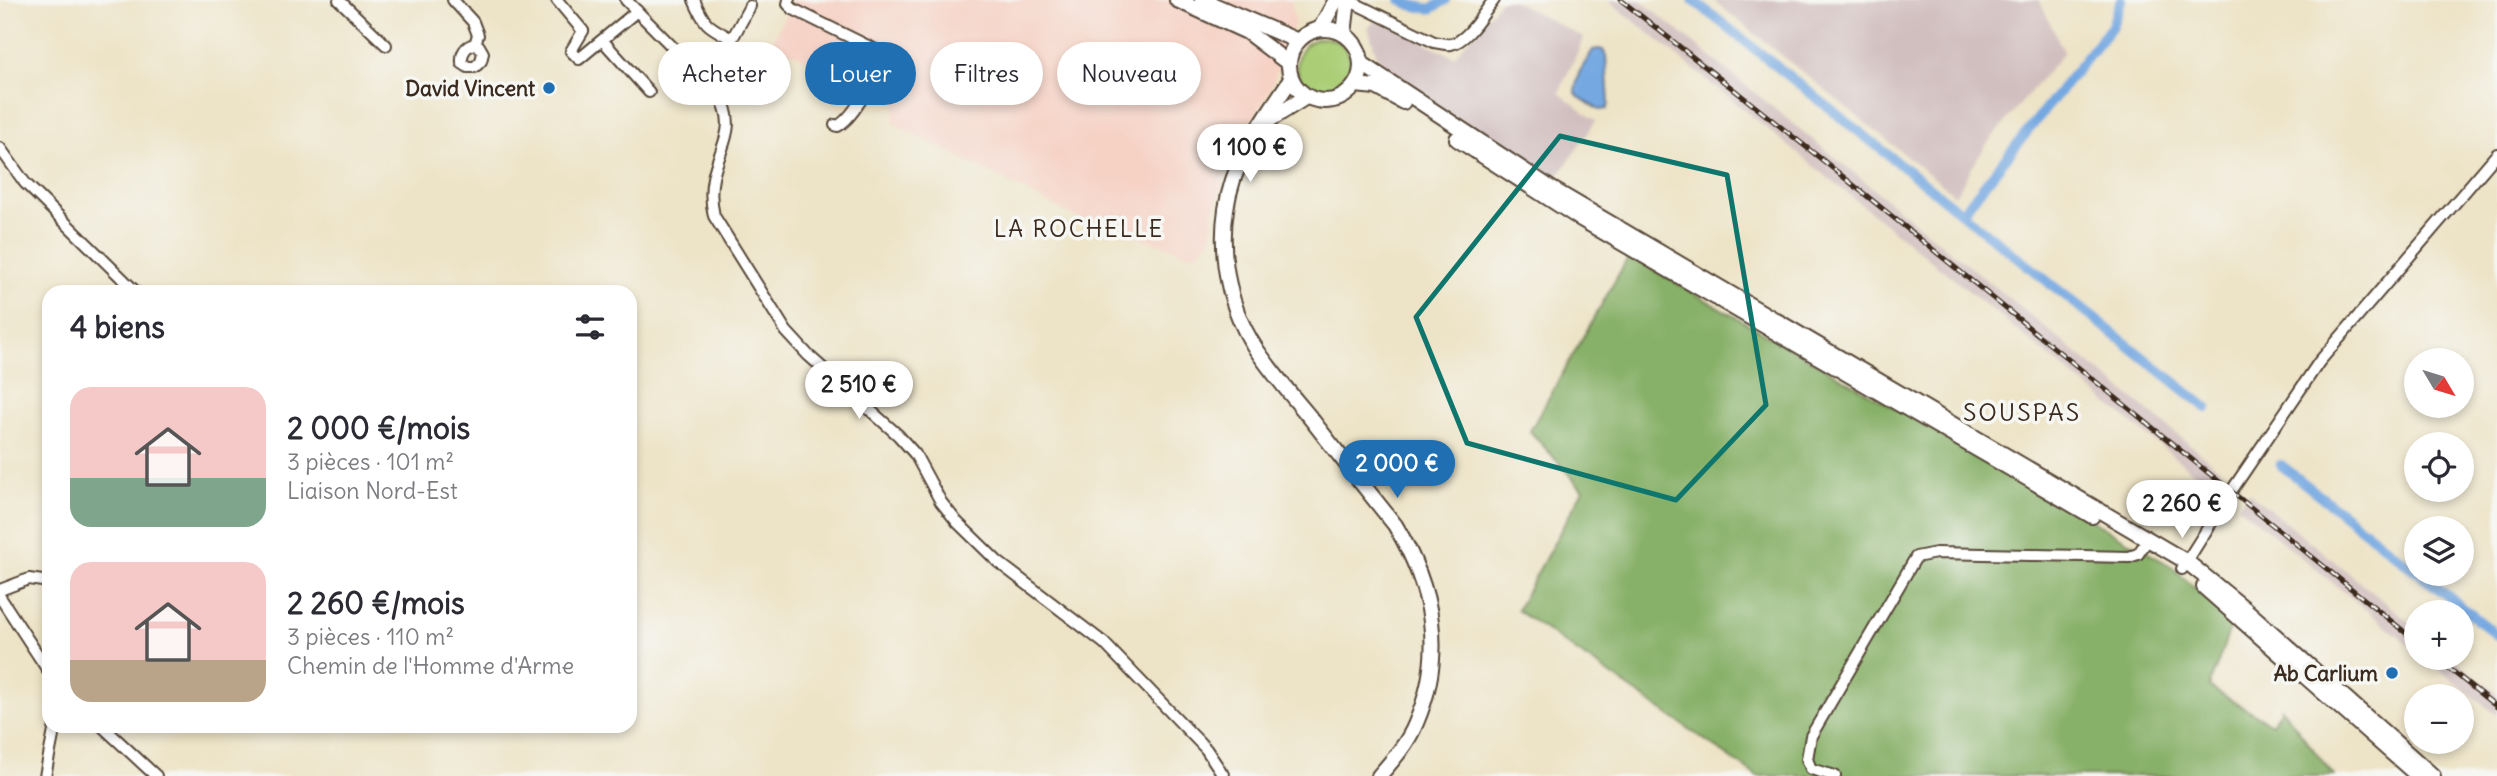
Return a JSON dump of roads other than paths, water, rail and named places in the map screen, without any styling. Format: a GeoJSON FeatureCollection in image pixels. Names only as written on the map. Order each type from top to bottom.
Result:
{"type":"FeatureCollection","features":[{"type":"Feature","properties":{"kind":"main road"},"geometry":{"type":"LineString","coordinates":[[1177,0],[1247,32],[1288,63]]}},
{"type":"Feature","properties":{"kind":"main road"},"geometry":{"type":"LineString","coordinates":[[1202,0],[1298,41]]}},
{"type":"Feature","properties":{"kind":"main road"},"geometry":{"type":"LineString","coordinates":[[1320,29],[1336,0]]}},
{"type":"Feature","properties":{"kind":"main road"},"geometry":{"type":"LineString","coordinates":[[1344,34],[1348,0]]}},
{"type":"Feature","properties":{"kind":"main road"},"geometry":{"type":"LineString","coordinates":[[1328,29],[1344,34],[1357,48],[1362,63],[1355,85],[1342,98],[1324,102],[1306,97],[1297,89],[1291,79],[1288,63],[1291,51],[1298,41],[1312,31],[1328,29]]}},
{"type":"Feature","properties":{"kind":"main road"},"geometry":{"type":"LineString","coordinates":[[1362,63],[1552,189],[2185,565],[2253,615],[2433,776]]}},
{"type":"Feature","properties":{"kind":"main road"},"geometry":{"type":"LineString","coordinates":[[1291,79],[1268,109],[1233,179],[1223,236],[1227,274],[1237,312],[1255,348],[1395,524],[1413,556],[1429,603],[1433,648],[1427,689],[1416,725],[1379,776]]}},
{"type":"Feature","properties":{"kind":"main road"},"geometry":{"type":"LineString","coordinates":[[1355,85],[1376,87],[1412,107],[1502,169],[1593,226],[2146,542]]}},
{"type":"Feature","properties":{"kind":"main road"},"geometry":{"type":"LineString","coordinates":[[1259,127],[1306,97]]}},
{"type":"Feature","properties":{"kind":"main road"},"geometry":{"type":"LineString","coordinates":[[2185,565],[2418,776]]}},
{"type":"Feature","properties":{"kind":"street"},"geometry":{"type":"LineString","coordinates":[[339,0],[386,45]]}},
{"type":"Feature","properties":{"kind":"street"},"geometry":{"type":"LineString","coordinates":[[453,0],[473,22],[478,35],[475,44],[483,53],[481,61],[475,67],[468,67]]}},
{"type":"Feature","properties":{"kind":"street"},"geometry":{"type":"LineString","coordinates":[[557,0],[583,30],[601,43],[649,92]]}},
{"type":"Feature","properties":{"kind":"street"},"geometry":{"type":"LineString","coordinates":[[627,0],[719,94],[728,110],[728,133],[713,176],[710,197],[714,216],[786,331],[808,355],[898,435],[915,454],[941,502],[957,523],[998,562],[1104,643],[1206,749],[1224,776]]}},
{"type":"Feature","properties":{"kind":"street"},"geometry":{"type":"LineString","coordinates":[[694,0],[701,18],[709,27],[732,39]]}},
{"type":"Feature","properties":{"kind":"street"},"geometry":{"type":"LineString","coordinates":[[789,0],[788,4],[793,9],[884,54],[864,94],[845,122],[835,125]]}},
{"type":"Feature","properties":{"kind":"street"},"geometry":{"type":"LineString","coordinates":[[1348,0],[1434,42],[1446,45],[1454,44],[1463,38],[1494,0]]}},
{"type":"Feature","properties":{"kind":"street"},"geometry":{"type":"LineString","coordinates":[[732,42],[750,6]]}},
{"type":"Feature","properties":{"kind":"street"},"geometry":{"type":"LineString","coordinates":[[583,30],[571,51],[579,59],[637,11]]}},
{"type":"Feature","properties":{"kind":"street"},"geometry":{"type":"LineString","coordinates":[[0,148],[25,183],[129,285]]}},
{"type":"Feature","properties":{"kind":"street"},"geometry":{"type":"LineString","coordinates":[[2185,565],[2220,507],[2319,362],[2497,154]]}},
{"type":"Feature","properties":{"kind":"street"},"geometry":{"type":"LineString","coordinates":[[1835,776],[1811,769],[1807,759],[1811,736],[1916,557],[1936,553],[2129,557],[2138,554],[2146,542]]}},
{"type":"Feature","properties":{"kind":"street"},"geometry":{"type":"LineString","coordinates":[[0,590],[30,579],[42,581]]}},
{"type":"Feature","properties":{"kind":"street"},"geometry":{"type":"LineString","coordinates":[[0,597],[42,662]]}},
{"type":"Feature","properties":{"kind":"street"},"geometry":{"type":"LineString","coordinates":[[0,611],[12,618]]}},
{"type":"Feature","properties":{"kind":"street"},"geometry":{"type":"LineString","coordinates":[[45,776],[54,733]]}},
{"type":"Feature","properties":{"kind":"street"},"geometry":{"type":"LineString","coordinates":[[110,733],[156,776]]}},
{"type":"Feature","properties":{"kind":"water"},"geometry":{"type":"Polygon","coordinates":[[[1593,50],[1603,50],[1606,56],[1609,104],[1607,109],[1599,110],[1579,97],[1575,91],[1579,73],[1593,50]]]}},
{"type":"Feature","properties":{"kind":"waterway"},"geometry":{"type":"LineString","coordinates":[[1401,0],[1431,9],[1446,0]]}},
{"type":"Feature","properties":{"kind":"waterway"},"geometry":{"type":"LineString","coordinates":[[1693,0],[2207,408]]}},
{"type":"Feature","properties":{"kind":"waterway"},"geometry":{"type":"LineString","coordinates":[[1962,213],[2112,26],[2121,0]]}},
{"type":"Feature","properties":{"kind":"waterway"},"geometry":{"type":"LineString","coordinates":[[2281,465],[2404,562]]}},
{"type":"Feature","properties":{"kind":"waterway"},"geometry":{"type":"LineString","coordinates":[[2435,586],[2497,635]]}},
{"type":"Feature","properties":{"kind":"railway"},"geometry":{"type":"LineString","coordinates":[[1621,0],[2404,631]]}},
{"type":"Feature","properties":{"kind":"railway"},"geometry":{"type":"LineString","coordinates":[[2451,670],[2497,707]]}},
{"type":"Feature","properties":{"kind":"place","name":"David Vincent"},"geometry":{"type":"Point","coordinates":[549,88]}},
{"type":"Feature","properties":{"kind":"place","name":"Ab Carlium"},"geometry":{"type":"Point","coordinates":[2392,673]}},
{"type":"Feature","properties":{"kind":"district","name":"LA ROCHELLE"},"geometry":{"type":"Point","coordinates":[1079,228]}},
{"type":"Feature","properties":{"kind":"district","name":"SOUSPAS"},"geometry":{"type":"Point","coordinates":[2022,412]}}]}
